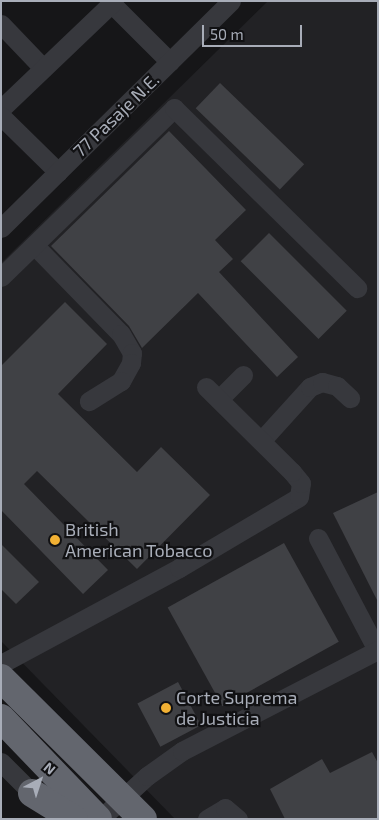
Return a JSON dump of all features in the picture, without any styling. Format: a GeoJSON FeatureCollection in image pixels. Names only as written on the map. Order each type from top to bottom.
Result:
{"type":"FeatureCollection","features":[{"type":"Feature","properties":{"kind":"highway"},"geometry":{"type":"LineString","coordinates":[[1,678],[143,819]]}},
{"type":"Feature","properties":{"kind":"highway"},"geometry":{"type":"LineString","coordinates":[[1,718],[99,819]]}},
{"type":"Feature","properties":{"kind":"highway"},"geometry":{"type":"LineString","coordinates":[[32,793],[74,819]]}},
{"type":"Feature","properties":{"kind":"street","name":"77 Pasaje N.E."},"geometry":{"type":"LineString","coordinates":[[1,228],[231,1]]}},
{"type":"Feature","properties":{"kind":"street"},"geometry":{"type":"LineString","coordinates":[[1,109],[112,2],[170,62]]}},
{"type":"Feature","properties":{"kind":"street"},"geometry":{"type":"LineString","coordinates":[[1,24],[43,68]]}},
{"type":"Feature","properties":{"kind":"street"},"geometry":{"type":"LineString","coordinates":[[1,277],[174,108],[357,288]]}},
{"type":"Feature","properties":{"kind":"street"},"geometry":{"type":"LineString","coordinates":[[1,116],[58,172]]}},
{"type":"Feature","properties":{"kind":"street"},"geometry":{"type":"LineString","coordinates":[[34,245],[121,334],[132,353],[131,363],[121,381],[89,401]]}},
{"type":"Feature","properties":{"kind":"street"},"geometry":{"type":"LineString","coordinates":[[1,664],[179,568],[299,497],[301,483],[213,393],[243,375]]}},
{"type":"Feature","properties":{"kind":"street"},"geometry":{"type":"LineString","coordinates":[[261,441],[310,387],[322,382],[337,386],[350,398]]}},
{"type":"Feature","properties":{"kind":"street"},"geometry":{"type":"LineString","coordinates":[[99,819],[122,798],[182,751],[378,650],[318,538]]}},
{"type":"Feature","properties":{"kind":"street"},"geometry":{"type":"LineString","coordinates":[[4,770],[32,793],[57,819]]}},
{"type":"Feature","properties":{"kind":"street"},"geometry":{"type":"LineString","coordinates":[[207,819],[226,808],[238,819]]}},
{"type":"Feature","properties":{"kind":"shaded area"},"geometry":{"type":"Polygon","coordinates":[[[268,1],[378,1],[378,819],[175,819],[1,641],[1,263],[268,1]]]}},
{"type":"Feature","properties":{"kind":"building"},"geometry":{"type":"Polygon","coordinates":[[[220,83],[304,164],[280,189],[196,108],[220,83]]]}},
{"type":"Feature","properties":{"kind":"building"},"geometry":{"type":"Polygon","coordinates":[[[169,131],[246,210],[215,240],[233,259],[219,272],[298,357],[277,377],[198,293],[142,348],[129,326],[51,246],[169,131]]]}},
{"type":"Feature","properties":{"kind":"building"},"geometry":{"type":"Polygon","coordinates":[[[269,233],[347,311],[318,339],[241,261],[269,233]]]}},
{"type":"Feature","properties":{"kind":"building"},"geometry":{"type":"Polygon","coordinates":[[[65,302],[107,344],[58,394],[137,472],[161,447],[210,495],[137,569],[37,471],[24,484],[108,570],[83,594],[1,510],[1,366],[65,302]]]}},
{"type":"Feature","properties":{"kind":"building"},"geometry":{"type":"Polygon","coordinates":[[[378,492],[378,602],[333,513],[378,492]]]}},
{"type":"Feature","properties":{"kind":"building"},"geometry":{"type":"Polygon","coordinates":[[[284,543],[339,642],[222,706],[168,607],[284,543]]]}},
{"type":"Feature","properties":{"kind":"building"},"geometry":{"type":"Polygon","coordinates":[[[1,544],[39,582],[16,604],[1,589],[1,544]]]}},
{"type":"Feature","properties":{"kind":"building"},"geometry":{"type":"Polygon","coordinates":[[[178,682],[201,725],[160,747],[137,704],[178,682]]]}},
{"type":"Feature","properties":{"kind":"building"},"geometry":{"type":"Polygon","coordinates":[[[372,752],[378,763],[378,819],[285,819],[270,789],[322,759],[330,773],[372,752]]]}},
{"type":"Feature","properties":{"kind":"place","name":"British American Tobacco"},"geometry":{"type":"Point","coordinates":[55,540]}},
{"type":"Feature","properties":{"kind":"place","name":"Corte Suprema de Justicia"},"geometry":{"type":"Point","coordinates":[166,708]}}]}
